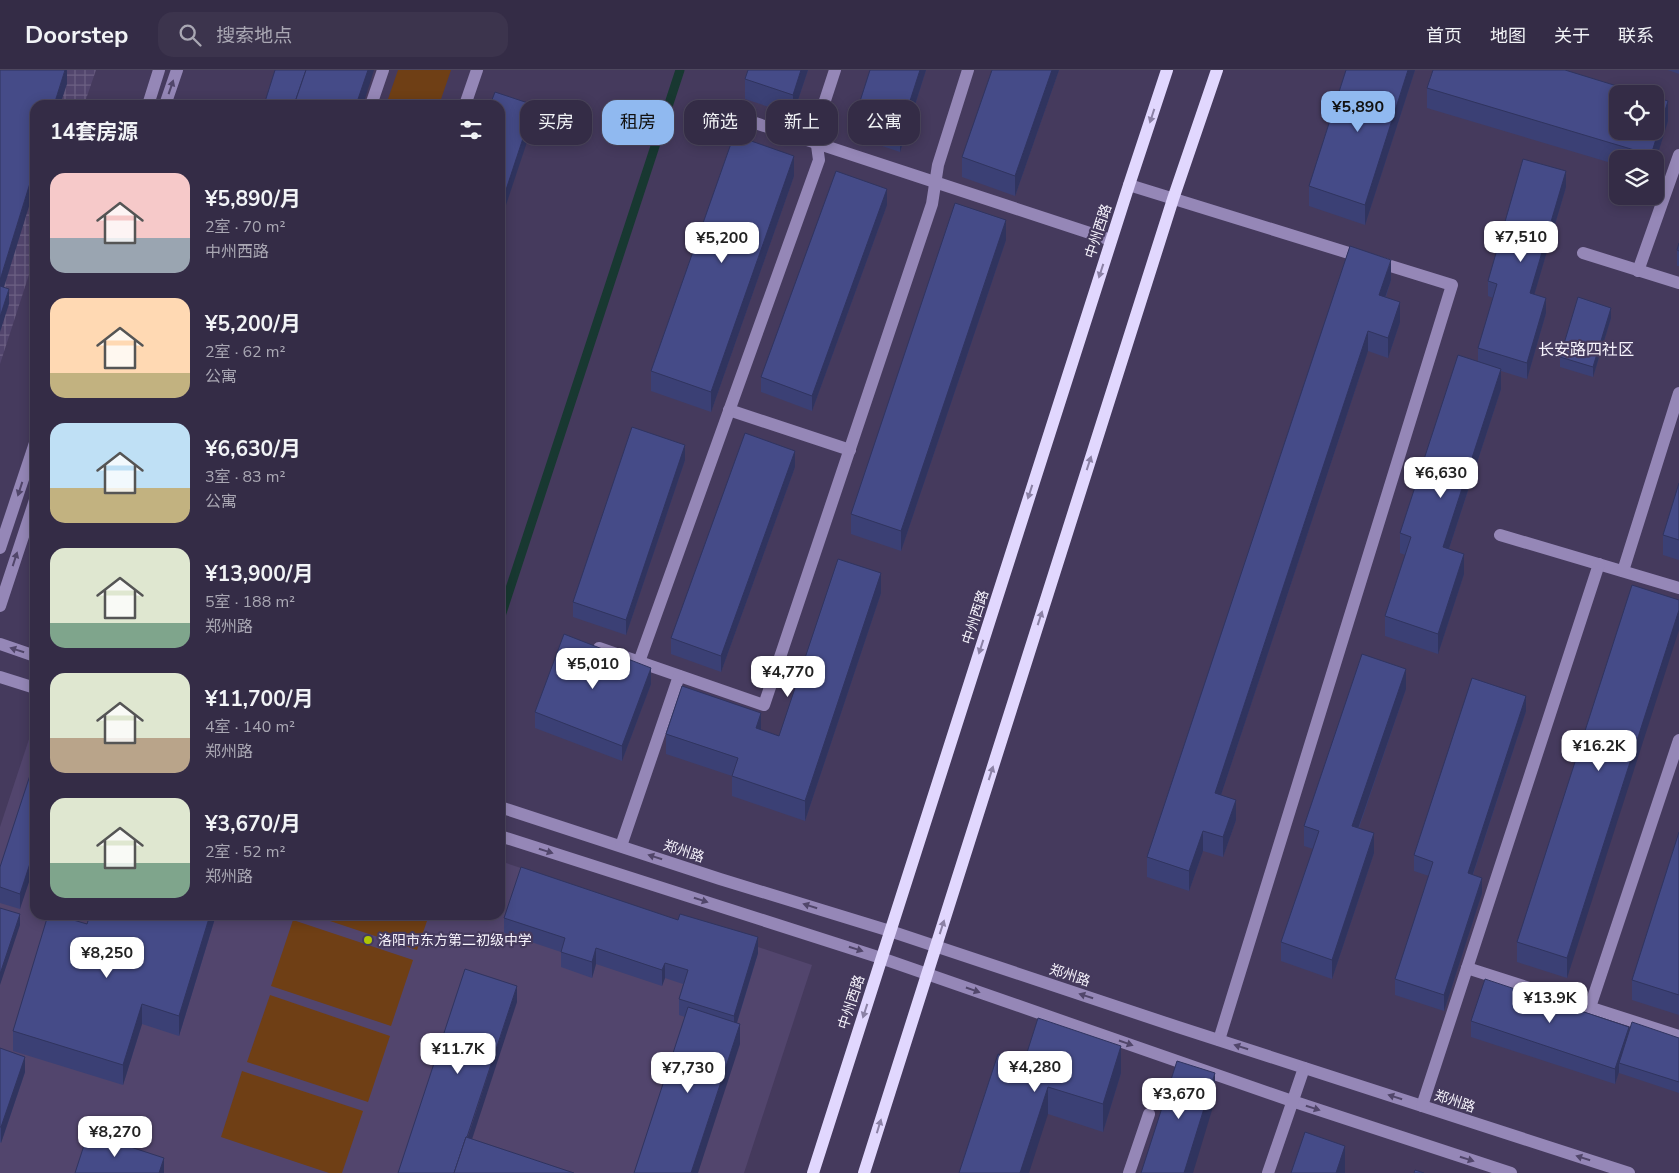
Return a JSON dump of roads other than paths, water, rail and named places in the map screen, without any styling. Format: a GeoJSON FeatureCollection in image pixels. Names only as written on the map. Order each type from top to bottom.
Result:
{"type":"FeatureCollection","features":[{"type":"Feature","properties":{"kind":"main road","name":"中州西路"},"geometry":{"type":"LineString","coordinates":[[813,1173],[1167,70]]}},
{"type":"Feature","properties":{"kind":"main road"},"geometry":{"type":"LineString","coordinates":[[864,1173],[1173,199],[1217,70]]}},
{"type":"Feature","properties":{"kind":"street"},"geometry":{"type":"LineString","coordinates":[[150,100],[159,70]]}},
{"type":"Feature","properties":{"kind":"street"},"geometry":{"type":"LineString","coordinates":[[167,100],[177,70]]}},
{"type":"Feature","properties":{"kind":"street"},"geometry":{"type":"LineString","coordinates":[[374,100],[383,70]]}},
{"type":"Feature","properties":{"kind":"street"},"geometry":{"type":"LineString","coordinates":[[467,100],[476,70]]}},
{"type":"Feature","properties":{"kind":"street"},"geometry":{"type":"LineString","coordinates":[[825,100],[835,70]]}},
{"type":"Feature","properties":{"kind":"street"},"geometry":{"type":"LineString","coordinates":[[586,644],[764,705],[932,204],[938,165],[968,70]]}},
{"type":"Feature","properties":{"kind":"street"},"geometry":{"type":"LineString","coordinates":[[639,662],[819,160],[816,145]]}},
{"type":"Feature","properties":{"kind":"street"},"geometry":{"type":"LineString","coordinates":[[819,145],[1111,240]]}},
{"type":"Feature","properties":{"kind":"street"},"geometry":{"type":"LineString","coordinates":[[1638,270],[1679,155]]}},
{"type":"Feature","properties":{"kind":"street"},"geometry":{"type":"LineString","coordinates":[[1129,185],[1452,285],[1219,1040]]}},
{"type":"Feature","properties":{"kind":"street"},"geometry":{"type":"LineString","coordinates":[[1583,254],[1679,283]]}},
{"type":"Feature","properties":{"kind":"street"},"geometry":{"type":"LineString","coordinates":[[1623,571],[1679,393]]}},
{"type":"Feature","properties":{"kind":"street"},"geometry":{"type":"LineString","coordinates":[[729,410],[850,450]]}},
{"type":"Feature","properties":{"kind":"street"},"geometry":{"type":"LineString","coordinates":[[0,548],[30,458]]}},
{"type":"Feature","properties":{"kind":"street"},"geometry":{"type":"LineString","coordinates":[[0,606],[30,515]]}},
{"type":"Feature","properties":{"kind":"street"},"geometry":{"type":"LineString","coordinates":[[1500,535],[1679,588]]}},
{"type":"Feature","properties":{"kind":"street"},"geometry":{"type":"LineString","coordinates":[[1422,1106],[1600,564]]}},
{"type":"Feature","properties":{"kind":"street"},"geometry":{"type":"LineString","coordinates":[[0,644],[30,654]]}},
{"type":"Feature","properties":{"kind":"street"},"geometry":{"type":"LineString","coordinates":[[621,846],[679,676]]}},
{"type":"Feature","properties":{"kind":"street"},"geometry":{"type":"LineString","coordinates":[[0,677],[30,686]]}},
{"type":"Feature","properties":{"kind":"street"},"geometry":{"type":"LineString","coordinates":[[1590,1007],[1679,740]]}},
{"type":"Feature","properties":{"kind":"street","name":"郑州路"},"geometry":{"type":"LineString","coordinates":[[505,809],[890,931],[1304,1068],[1630,1173]]}},
{"type":"Feature","properties":{"kind":"street"},"geometry":{"type":"LineString","coordinates":[[505,838],[882,958],[1292,1101],[1511,1173]]}},
{"type":"Feature","properties":{"kind":"street"},"geometry":{"type":"LineString","coordinates":[[1467,968],[1679,1036]]}},
{"type":"Feature","properties":{"kind":"street"},"geometry":{"type":"LineString","coordinates":[[1268,1173],[1304,1068]]}},
{"type":"Feature","properties":{"kind":"street"},"geometry":{"type":"LineString","coordinates":[[1129,1173],[1149,1114]]}},
{"type":"Feature","properties":{"kind":"waterway"},"geometry":{"type":"LineString","coordinates":[[505,604],[680,70]]}},
{"type":"Feature","properties":{"kind":"place","name":"洛阳市东方第二初级中学"},"geometry":{"type":"Point","coordinates":[368,940]}},
{"type":"Feature","properties":{"kind":"district","name":"长安路四社区"},"geometry":{"type":"Point","coordinates":[1586,349]}}]}
